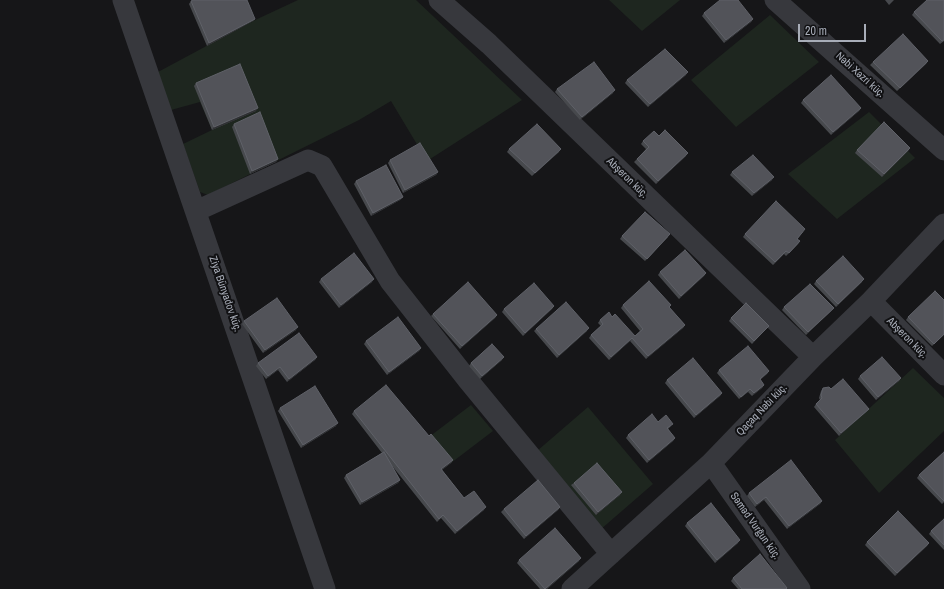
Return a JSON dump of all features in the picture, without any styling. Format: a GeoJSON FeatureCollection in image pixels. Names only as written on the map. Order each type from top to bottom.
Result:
{"type":"FeatureCollection","features":[{"type":"Feature","properties":{"kind":"street","name":"Ziya Bünyadov küç."},"geometry":{"type":"LineString","coordinates":[[123,0],[325,589]]}},
{"type":"Feature","properties":{"kind":"street","name":"Abşeron küç."},"geometry":{"type":"LineString","coordinates":[[439,0],[489,44],[814,357]]}},
{"type":"Feature","properties":{"kind":"street","name":"Nəbi Xəzri küç."},"geometry":{"type":"LineString","coordinates":[[775,0],[944,150]]}},
{"type":"Feature","properties":{"kind":"street"},"geometry":{"type":"LineString","coordinates":[[196,212],[308,160],[322,166],[390,281],[467,379],[611,554]]}},
{"type":"Feature","properties":{"kind":"street","name":"Qaçaq Nəbi küç."},"geometry":{"type":"LineString","coordinates":[[572,589],[711,463],[814,357],[871,301],[944,224]]}},
{"type":"Feature","properties":{"kind":"street","name":"Abşeron küç."},"geometry":{"type":"LineString","coordinates":[[871,301],[944,375]]}},
{"type":"Feature","properties":{"kind":"street","name":"Səməd Vurğun küç."},"geometry":{"type":"LineString","coordinates":[[711,463],[800,589]]}},
{"type":"Feature","properties":{"kind":"shaded area"},"geometry":{"type":"Polygon","coordinates":[[[298,0],[416,0],[522,100],[427,161],[391,101],[359,120],[208,195],[200,192],[183,144],[212,130],[200,102],[171,110],[158,72],[253,21],[298,0]]]}},
{"type":"Feature","properties":{"kind":"shaded area"},"geometry":{"type":"Polygon","coordinates":[[[609,0],[680,0],[642,31],[609,0]]]}},
{"type":"Feature","properties":{"kind":"shaded area"},"geometry":{"type":"Polygon","coordinates":[[[770,15],[819,62],[736,127],[691,80],[770,15]]]}},
{"type":"Feature","properties":{"kind":"shaded area"},"geometry":{"type":"Polygon","coordinates":[[[869,112],[915,158],[837,219],[788,174],[869,112]]]}},
{"type":"Feature","properties":{"kind":"shaded area"},"geometry":{"type":"Polygon","coordinates":[[[913,368],[944,398],[944,431],[879,493],[835,440],[913,368]]]}},
{"type":"Feature","properties":{"kind":"shaded area"},"geometry":{"type":"Polygon","coordinates":[[[471,405],[493,431],[451,463],[429,437],[471,405]]]}},
{"type":"Feature","properties":{"kind":"shaded area"},"geometry":{"type":"Polygon","coordinates":[[[588,407],[653,484],[600,530],[537,451],[588,407]]]}},
{"type":"Feature","properties":{"kind":"building"},"geometry":{"type":"Polygon","coordinates":[[[247,0],[255,19],[209,43],[191,1],[247,0]]]}},
{"type":"Feature","properties":{"kind":"building"},"geometry":{"type":"Polygon","coordinates":[[[720,0],[738,0],[753,19],[726,40],[704,13],[720,0]]]}},
{"type":"Feature","properties":{"kind":"building"},"geometry":{"type":"Polygon","coordinates":[[[927,0],[944,0],[944,40],[942,41],[914,12],[927,0]]]}},
{"type":"Feature","properties":{"kind":"building"},"geometry":{"type":"Polygon","coordinates":[[[903,34],[928,61],[900,88],[873,62],[903,34]]]}},
{"type":"Feature","properties":{"kind":"building"},"geometry":{"type":"Polygon","coordinates":[[[665,49],[688,72],[650,104],[627,80],[665,49]]]}},
{"type":"Feature","properties":{"kind":"building"},"geometry":{"type":"Polygon","coordinates":[[[594,62],[615,90],[582,117],[557,89],[594,62]]]}},
{"type":"Feature","properties":{"kind":"building"},"geometry":{"type":"Polygon","coordinates":[[[240,64],[258,108],[214,127],[196,83],[240,64]]]}},
{"type":"Feature","properties":{"kind":"building"},"geometry":{"type":"Polygon","coordinates":[[[831,75],[861,108],[833,132],[803,100],[831,75]]]}},
{"type":"Feature","properties":{"kind":"building"},"geometry":{"type":"Polygon","coordinates":[[[260,112],[278,159],[252,171],[234,124],[260,112]]]}},
{"type":"Feature","properties":{"kind":"building"},"geometry":{"type":"Polygon","coordinates":[[[884,122],[910,148],[884,174],[857,150],[884,122]]]}},
{"type":"Feature","properties":{"kind":"building"},"geometry":{"type":"Polygon","coordinates":[[[537,124],[561,149],[535,173],[509,149],[537,124]]]}},
{"type":"Feature","properties":{"kind":"building"},"geometry":{"type":"Polygon","coordinates":[[[665,130],[688,153],[658,181],[637,159],[649,147],[643,141],[654,131],[659,136],[665,130]]]}},
{"type":"Feature","properties":{"kind":"building"},"geometry":{"type":"Polygon","coordinates":[[[420,143],[438,172],[405,190],[390,160],[420,143]]]}},
{"type":"Feature","properties":{"kind":"building"},"geometry":{"type":"Polygon","coordinates":[[[753,155],[774,177],[754,193],[732,172],[753,155]]]}},
{"type":"Feature","properties":{"kind":"building"},"geometry":{"type":"Polygon","coordinates":[[[386,165],[403,197],[373,213],[356,181],[386,165]]]}},
{"type":"Feature","properties":{"kind":"building"},"geometry":{"type":"Polygon","coordinates":[[[776,201],[805,229],[797,239],[800,241],[789,253],[786,251],[775,262],[745,234],[776,201]]]}},
{"type":"Feature","properties":{"kind":"building"},"geometry":{"type":"Polygon","coordinates":[[[645,212],[670,234],[647,259],[622,236],[645,212]]]}},
{"type":"Feature","properties":{"kind":"building"},"geometry":{"type":"Polygon","coordinates":[[[685,250],[706,273],[681,296],[660,272],[685,250]]]}},
{"type":"Feature","properties":{"kind":"building"},"geometry":{"type":"Polygon","coordinates":[[[354,253],[374,279],[341,305],[321,279],[354,253]]]}},
{"type":"Feature","properties":{"kind":"building"},"geometry":{"type":"Polygon","coordinates":[[[843,256],[864,279],[838,304],[816,281],[843,256]]]}},
{"type":"Feature","properties":{"kind":"building"},"geometry":{"type":"Polygon","coordinates":[[[649,281],[671,305],[669,307],[685,325],[648,356],[632,338],[611,357],[591,335],[603,324],[600,320],[609,312],[612,317],[615,314],[635,336],[643,329],[623,305],[649,281]]]}},
{"type":"Feature","properties":{"kind":"building"},"geometry":{"type":"Polygon","coordinates":[[[468,282],[497,315],[462,346],[433,314],[468,282]]]}},
{"type":"Feature","properties":{"kind":"building"},"geometry":{"type":"Polygon","coordinates":[[[534,283],[554,306],[525,333],[504,309],[534,283]]]}},
{"type":"Feature","properties":{"kind":"building"},"geometry":{"type":"Polygon","coordinates":[[[810,284],[834,308],[808,332],[784,307],[810,284]]]}},
{"type":"Feature","properties":{"kind":"building"},"geometry":{"type":"Polygon","coordinates":[[[935,291],[944,300],[944,334],[934,344],[908,317],[935,291]]]}},
{"type":"Feature","properties":{"kind":"building"},"geometry":{"type":"Polygon","coordinates":[[[277,298],[298,327],[265,350],[244,321],[277,298]]]}},
{"type":"Feature","properties":{"kind":"building"},"geometry":{"type":"Polygon","coordinates":[[[566,302],[589,328],[559,355],[536,329],[566,302]]]}},
{"type":"Feature","properties":{"kind":"building"},"geometry":{"type":"Polygon","coordinates":[[[746,303],[769,326],[754,341],[731,318],[746,303]]]}},
{"type":"Feature","properties":{"kind":"building"},"geometry":{"type":"Polygon","coordinates":[[[398,317],[421,348],[389,372],[366,341],[398,317]]]}},
{"type":"Feature","properties":{"kind":"building"},"geometry":{"type":"Polygon","coordinates":[[[299,333],[317,357],[289,379],[280,367],[268,376],[258,363],[299,333]]]}},
{"type":"Feature","properties":{"kind":"building"},"geometry":{"type":"Polygon","coordinates":[[[492,344],[504,357],[482,376],[471,363],[492,344]]]}},
{"type":"Feature","properties":{"kind":"building"},"geometry":{"type":"Polygon","coordinates":[[[748,346],[769,371],[760,379],[764,385],[754,393],[750,389],[741,397],[719,370],[748,346]]]}},
{"type":"Feature","properties":{"kind":"building"},"geometry":{"type":"Polygon","coordinates":[[[882,357],[901,378],[878,397],[860,376],[882,357]]]}},
{"type":"Feature","properties":{"kind":"building"},"geometry":{"type":"Polygon","coordinates":[[[693,358],[722,393],[696,415],[667,380],[693,358]]]}},
{"type":"Feature","properties":{"kind":"building"},"geometry":{"type":"Polygon","coordinates":[[[843,379],[869,409],[841,433],[816,404],[822,398],[821,395],[823,388],[829,387],[831,389],[843,379]]]}},
{"type":"Feature","properties":{"kind":"building"},"geometry":{"type":"Polygon","coordinates":[[[386,385],[429,436],[431,434],[453,460],[441,469],[464,498],[474,491],[486,507],[457,531],[443,515],[439,519],[354,411],[386,385]]]}},
{"type":"Feature","properties":{"kind":"building"},"geometry":{"type":"Polygon","coordinates":[[[315,386],[338,423],[303,445],[280,408],[315,386]]]}},
{"type":"Feature","properties":{"kind":"building"},"geometry":{"type":"Polygon","coordinates":[[[652,414],[658,422],[666,415],[673,424],[667,428],[675,438],[649,460],[628,435],[652,414]]]}},
{"type":"Feature","properties":{"kind":"building"},"geometry":{"type":"Polygon","coordinates":[[[384,452],[400,480],[362,502],[346,475],[384,452]]]}},
{"type":"Feature","properties":{"kind":"building"},"geometry":{"type":"Polygon","coordinates":[[[944,452],[944,501],[919,475],[944,452]]]}},
{"type":"Feature","properties":{"kind":"building"},"geometry":{"type":"Polygon","coordinates":[[[791,460],[822,501],[789,526],[766,497],[757,504],[749,493],[791,460]]]}},
{"type":"Feature","properties":{"kind":"building"},"geometry":{"type":"Polygon","coordinates":[[[597,463],[622,492],[598,512],[574,483],[597,463]]]}},
{"type":"Feature","properties":{"kind":"building"},"geometry":{"type":"Polygon","coordinates":[[[538,480],[560,507],[526,536],[504,509],[538,480]]]}},
{"type":"Feature","properties":{"kind":"building"},"geometry":{"type":"Polygon","coordinates":[[[711,503],[740,540],[717,560],[687,523],[711,503]]]}},
{"type":"Feature","properties":{"kind":"building"},"geometry":{"type":"Polygon","coordinates":[[[898,511],[929,543],[897,573],[867,542],[898,511]]]}},
{"type":"Feature","properties":{"kind":"building"},"geometry":{"type":"Polygon","coordinates":[[[944,519],[944,545],[931,531],[944,519]]]}},
{"type":"Feature","properties":{"kind":"building"},"geometry":{"type":"Polygon","coordinates":[[[555,528],[581,558],[545,589],[519,560],[555,528]]]}},
{"type":"Feature","properties":{"kind":"building"},"geometry":{"type":"Polygon","coordinates":[[[760,554],[787,588],[786,589],[742,589],[733,578],[760,554]]]}}]}
